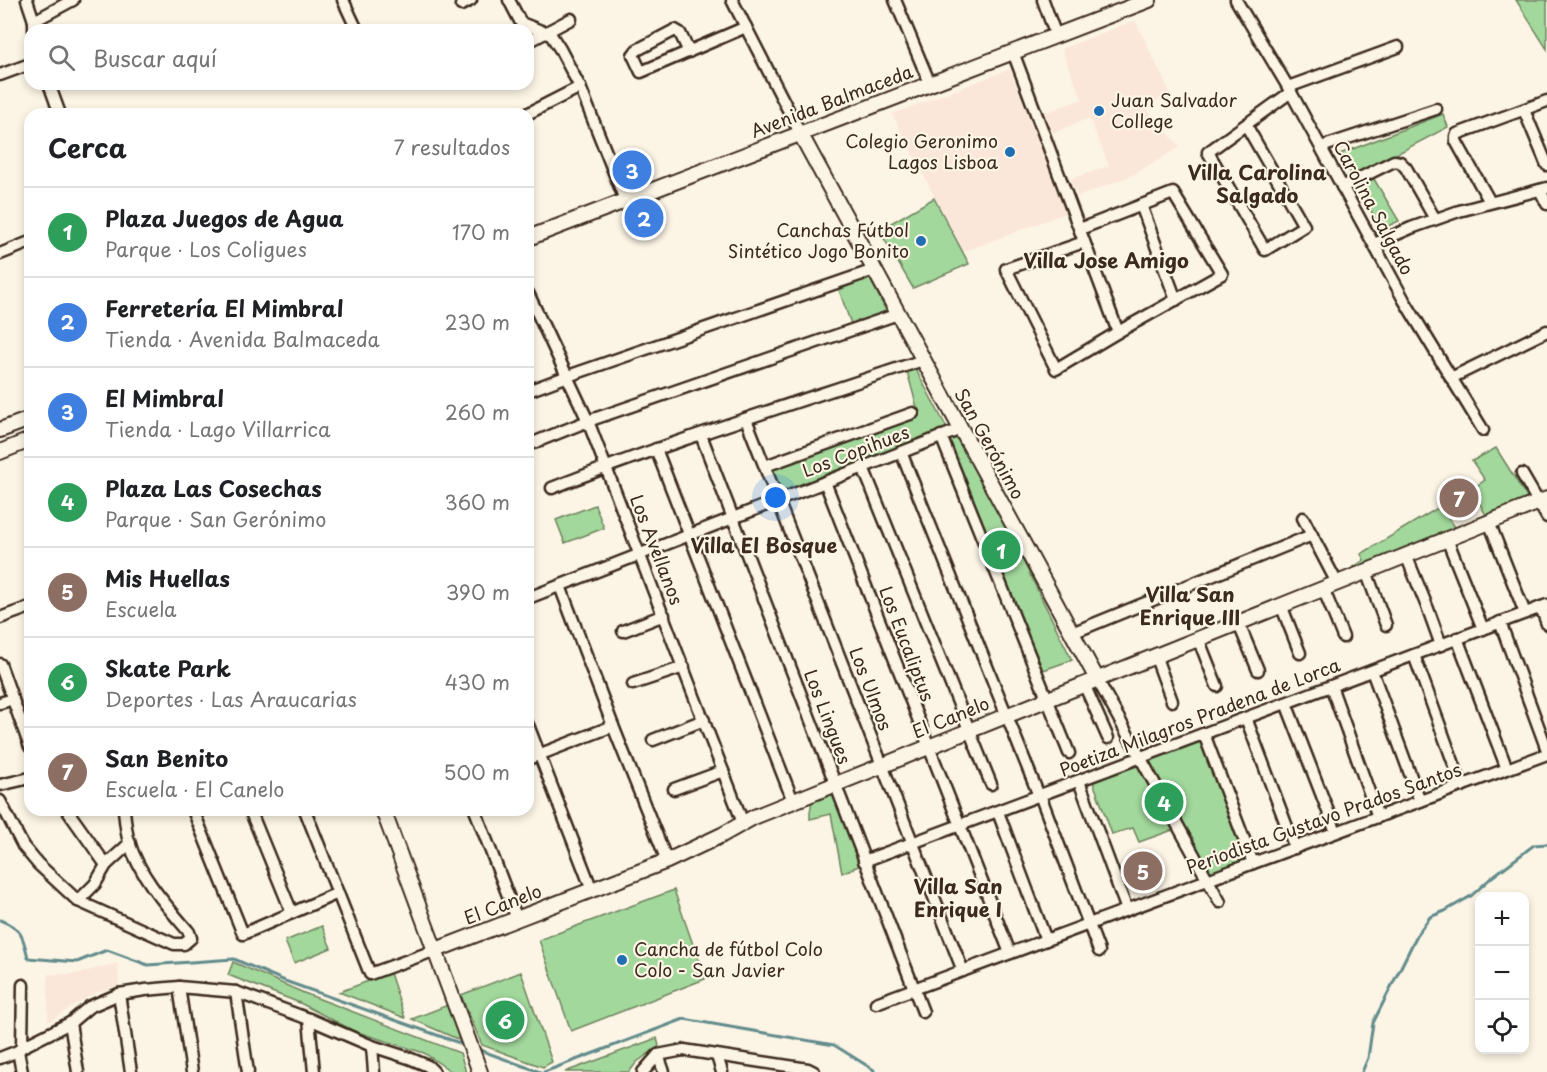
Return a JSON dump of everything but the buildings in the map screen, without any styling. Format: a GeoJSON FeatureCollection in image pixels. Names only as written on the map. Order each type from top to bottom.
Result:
{"type":"FeatureCollection","features":[{"type":"Feature","properties":{"kind":"street"},"geometry":{"type":"LineString","coordinates":[[27,0],[33,24]]}},
{"type":"Feature","properties":{"kind":"street"},"geometry":{"type":"LineString","coordinates":[[37,24],[73,0]]}},
{"type":"Feature","properties":{"kind":"street"},"geometry":{"type":"LineString","coordinates":[[343,0],[354,24]]}},
{"type":"Feature","properties":{"kind":"street"},"geometry":{"type":"LineString","coordinates":[[509,0],[523,24]]}},
{"type":"Feature","properties":{"kind":"street","name":"San Gerónimo"},"geometry":{"type":"LineString","coordinates":[[732,0],[800,133],[1072,633],[1091,681],[1140,758],[1220,902]]}},
{"type":"Feature","properties":{"kind":"street"},"geometry":{"type":"LineString","coordinates":[[895,0],[930,84]]}},
{"type":"Feature","properties":{"kind":"street"},"geometry":{"type":"LineString","coordinates":[[1043,0],[1056,36]]}},
{"type":"Feature","properties":{"kind":"street","name":"Avenida Balmaceda"},"geometry":{"type":"LineString","coordinates":[[534,236],[1149,0]]}},
{"type":"Feature","properties":{"kind":"street","name":"Carolina Salgado"},"geometry":{"type":"LineString","coordinates":[[1236,0],[1290,89],[1404,300],[1482,430]]}},
{"type":"Feature","properties":{"kind":"street"},"geometry":{"type":"LineString","coordinates":[[534,39],[571,19]]}},
{"type":"Feature","properties":{"kind":"street"},"geometry":{"type":"LineString","coordinates":[[689,52],[680,33],[675,30],[637,50],[633,55],[641,72],[689,52],[746,27]]}},
{"type":"Feature","properties":{"kind":"street"},"geometry":{"type":"LineString","coordinates":[[534,28],[550,35],[560,49],[580,87],[626,200]]}},
{"type":"Feature","properties":{"kind":"street"},"geometry":{"type":"LineString","coordinates":[[1246,125],[1304,226],[1265,250],[1208,152],[1290,89],[1398,46]]}},
{"type":"Feature","properties":{"kind":"street"},"geometry":{"type":"LineString","coordinates":[[1013,52],[1118,332]]}},
{"type":"Feature","properties":{"kind":"street"},"geometry":{"type":"LineString","coordinates":[[0,75],[24,66]]}},
{"type":"Feature","properties":{"kind":"street"},"geometry":{"type":"LineString","coordinates":[[534,110],[580,87]]}},
{"type":"Feature","properties":{"kind":"street"},"geometry":{"type":"LineString","coordinates":[[51,90],[58,108]]}},
{"type":"Feature","properties":{"kind":"street"},"geometry":{"type":"LineString","coordinates":[[1490,202],[1456,141],[1457,134],[1547,101]]}},
{"type":"Feature","properties":{"kind":"street"},"geometry":{"type":"LineString","coordinates":[[1321,147],[1436,110]]}},
{"type":"Feature","properties":{"kind":"street"},"geometry":{"type":"LineString","coordinates":[[1524,110],[1547,165]]}},
{"type":"Feature","properties":{"kind":"street"},"geometry":{"type":"LineString","coordinates":[[1342,186],[1394,161],[1400,162],[1406,168],[1435,219]]}},
{"type":"Feature","properties":{"kind":"street"},"geometry":{"type":"LineString","coordinates":[[1374,244],[1435,219],[1543,189],[1547,204]]}},
{"type":"Feature","properties":{"kind":"street"},"geometry":{"type":"LineString","coordinates":[[1080,230],[1173,193],[1222,274],[1056,369],[1006,269],[1084,242]]}},
{"type":"Feature","properties":{"kind":"street"},"geometry":{"type":"LineString","coordinates":[[1141,205],[1176,300]]}},
{"type":"Feature","properties":{"kind":"street"},"geometry":{"type":"LineString","coordinates":[[0,254],[24,244]]}},
{"type":"Feature","properties":{"kind":"street"},"geometry":{"type":"LineString","coordinates":[[534,389],[874,270]]}},
{"type":"Feature","properties":{"kind":"street","name":"Los Avellanos"},"geometry":{"type":"LineString","coordinates":[[534,305],[588,421],[743,823]]}},
{"type":"Feature","properties":{"kind":"street"},"geometry":{"type":"LineString","coordinates":[[534,443],[588,421],[898,314]]}},
{"type":"Feature","properties":{"kind":"street"},"geometry":{"type":"LineString","coordinates":[[1451,378],[1547,331]]}},
{"type":"Feature","properties":{"kind":"street"},"geometry":{"type":"LineString","coordinates":[[552,488],[656,449],[923,360]]}},
{"type":"Feature","properties":{"kind":"street"},"geometry":{"type":"LineString","coordinates":[[765,466],[913,413]]}},
{"type":"Feature","properties":{"kind":"street","name":"Los Ulmos"},"geometry":{"type":"LineString","coordinates":[[746,419],[963,971]]}},
{"type":"Feature","properties":{"kind":"street"},"geometry":{"type":"LineString","coordinates":[[0,430],[24,421]]}},
{"type":"Feature","properties":{"kind":"street","name":"Los Copihues"},"geometry":{"type":"LineString","coordinates":[[534,596],[961,429]]}},
{"type":"Feature","properties":{"kind":"street","name":"Los Lingues"},"geometry":{"type":"LineString","coordinates":[[700,435],[923,1012]]}},
{"type":"Feature","properties":{"kind":"street"},"geometry":{"type":"LineString","coordinates":[[941,436],[1069,753]]}},
{"type":"Feature","properties":{"kind":"street"},"geometry":{"type":"LineString","coordinates":[[0,452],[24,442]]}},
{"type":"Feature","properties":{"kind":"street"},"geometry":{"type":"LineString","coordinates":[[656,449],[793,801]]}},
{"type":"Feature","properties":{"kind":"street"},"geometry":{"type":"LineString","coordinates":[[901,452],[1099,951]]}},
{"type":"Feature","properties":{"kind":"street"},"geometry":{"type":"LineString","coordinates":[[863,466],[991,784]]}},
{"type":"Feature","properties":{"kind":"street"},"geometry":{"type":"LineString","coordinates":[[1522,474],[1543,501],[1547,517]]}},
{"type":"Feature","properties":{"kind":"street","name":"Los Eucaliptus"},"geometry":{"type":"LineString","coordinates":[[825,482],[1010,953]]}},
{"type":"Feature","properties":{"kind":"street","name":"El Canelo"},"geometry":{"type":"LineString","coordinates":[[339,893],[370,974],[667,861],[754,817],[1543,501]]}},
{"type":"Feature","properties":{"kind":"street"},"geometry":{"type":"LineString","coordinates":[[1303,518],[1337,583]]}},
{"type":"Feature","properties":{"kind":"street"},"geometry":{"type":"LineString","coordinates":[[1489,522],[1525,613]]}},
{"type":"Feature","properties":{"kind":"street"},"geometry":{"type":"LineString","coordinates":[[1072,633],[1312,536]]}},
{"type":"Feature","properties":{"kind":"street"},"geometry":{"type":"LineString","coordinates":[[1447,539],[1483,629]]}},
{"type":"Feature","properties":{"kind":"street"},"geometry":{"type":"LineString","coordinates":[[1406,555],[1441,645]]}},
{"type":"Feature","properties":{"kind":"street"},"geometry":{"type":"LineString","coordinates":[[1365,571],[1386,625]]}},
{"type":"Feature","properties":{"kind":"street"},"geometry":{"type":"LineString","coordinates":[[560,585],[667,861]]}},
{"type":"Feature","properties":{"kind":"street"},"geometry":{"type":"LineString","coordinates":[[1323,588],[1343,637]]}},
{"type":"Feature","properties":{"kind":"street"},"geometry":{"type":"LineString","coordinates":[[1281,605],[1300,653]]}},
{"type":"Feature","properties":{"kind":"street"},"geometry":{"type":"LineString","coordinates":[[1544,606],[1547,624]]}},
{"type":"Feature","properties":{"kind":"street","name":"Poetiza Milagros Pradena de Lorca"},"geometry":{"type":"LineString","coordinates":[[864,861],[1544,606]]}},
{"type":"Feature","properties":{"kind":"street"},"geometry":{"type":"LineString","coordinates":[[0,618],[24,609]]}},
{"type":"Feature","properties":{"kind":"street"},"geometry":{"type":"LineString","coordinates":[[623,632],[664,615]]}},
{"type":"Feature","properties":{"kind":"street"},"geometry":{"type":"LineString","coordinates":[[1238,622],[1258,670]]}},
{"type":"Feature","properties":{"kind":"street"},"geometry":{"type":"LineString","coordinates":[[1500,622],[1547,752]]}},
{"type":"Feature","properties":{"kind":"street"},"geometry":{"type":"LineString","coordinates":[[1198,638],[1217,686]]}},
{"type":"Feature","properties":{"kind":"street"},"geometry":{"type":"LineString","coordinates":[[1457,638],[1507,769]]}},
{"type":"Feature","properties":{"kind":"street"},"geometry":{"type":"LineString","coordinates":[[1155,655],[1172,701]]}},
{"type":"Feature","properties":{"kind":"street"},"geometry":{"type":"LineString","coordinates":[[1414,655],[1462,786]]}},
{"type":"Feature","properties":{"kind":"street"},"geometry":{"type":"LineString","coordinates":[[0,664],[24,730]]}},
{"type":"Feature","properties":{"kind":"street"},"geometry":{"type":"LineString","coordinates":[[633,684],[684,667]]}},
{"type":"Feature","properties":{"kind":"street"},"geometry":{"type":"LineString","coordinates":[[1372,670],[1420,801]]}},
{"type":"Feature","properties":{"kind":"street"},"geometry":{"type":"LineString","coordinates":[[1091,681],[1108,738]]}},
{"type":"Feature","properties":{"kind":"street"},"geometry":{"type":"LineString","coordinates":[[1331,686],[1378,817]]}},
{"type":"Feature","properties":{"kind":"street"},"geometry":{"type":"LineString","coordinates":[[0,703],[13,699]]}},
{"type":"Feature","properties":{"kind":"street"},"geometry":{"type":"LineString","coordinates":[[1286,703],[1336,832]]}},
{"type":"Feature","properties":{"kind":"street"},"geometry":{"type":"LineString","coordinates":[[1246,718],[1295,848]]}},
{"type":"Feature","properties":{"kind":"street"},"geometry":{"type":"LineString","coordinates":[[653,740],[704,720]]}},
{"type":"Feature","properties":{"kind":"street"},"geometry":{"type":"LineString","coordinates":[[534,757],[613,726]]}},
{"type":"Feature","properties":{"kind":"street"},"geometry":{"type":"LineString","coordinates":[[1204,734],[1253,863]]}},
{"type":"Feature","properties":{"kind":"street"},"geometry":{"type":"LineString","coordinates":[[534,740],[592,890]]}},
{"type":"Feature","properties":{"kind":"street","name":"Periodista Gustavo Prados Santos"},"geometry":{"type":"LineString","coordinates":[[876,1003],[1462,786],[1547,752]]}},
{"type":"Feature","properties":{"kind":"street"},"geometry":{"type":"LineString","coordinates":[[674,789],[723,771]]}},
{"type":"Feature","properties":{"kind":"street"},"geometry":{"type":"LineString","coordinates":[[0,785],[24,779]]}},
{"type":"Feature","properties":{"kind":"street"},"geometry":{"type":"LineString","coordinates":[[1079,781],[1126,910]]}},
{"type":"Feature","properties":{"kind":"street"},"geometry":{"type":"LineString","coordinates":[[0,801],[23,846],[38,864],[78,901],[174,944],[184,944],[191,938],[189,932],[143,874],[130,843],[125,816]]}},
{"type":"Feature","properties":{"kind":"street"},"geometry":{"type":"LineString","coordinates":[[998,812],[1046,940]]}},
{"type":"Feature","properties":{"kind":"street"},"geometry":{"type":"LineString","coordinates":[[71,816],[106,865]]}},
{"type":"Feature","properties":{"kind":"street"},"geometry":{"type":"LineString","coordinates":[[196,816],[243,934],[339,893],[307,816]]}},
{"type":"Feature","properties":{"kind":"street"},"geometry":{"type":"LineString","coordinates":[[252,816],[292,913]]}},
{"type":"Feature","properties":{"kind":"street"},"geometry":{"type":"LineString","coordinates":[[389,816],[480,1072]]}},
{"type":"Feature","properties":{"kind":"street"},"geometry":{"type":"LineString","coordinates":[[477,816],[517,919]]}},
{"type":"Feature","properties":{"kind":"street"},"geometry":{"type":"LineString","coordinates":[[78,901],[94,884],[106,865],[130,843]]}},
{"type":"Feature","properties":{"kind":"street"},"geometry":{"type":"LineString","coordinates":[[22,1072],[20,1049],[23,985]]}},
{"type":"Feature","properties":{"kind":"street"},"geometry":{"type":"LineString","coordinates":[[0,1058],[69,1023],[89,1007],[119,994],[179,987],[236,992],[309,1019],[372,1046],[409,1058],[430,1070]]}},
{"type":"Feature","properties":{"kind":"street"},"geometry":{"type":"LineString","coordinates":[[179,987],[192,1072]]}},
{"type":"Feature","properties":{"kind":"street"},"geometry":{"type":"LineString","coordinates":[[236,992],[248,1072]]}},
{"type":"Feature","properties":{"kind":"street"},"geometry":{"type":"LineString","coordinates":[[119,994],[131,1072]]}},
{"type":"Feature","properties":{"kind":"street"},"geometry":{"type":"LineString","coordinates":[[309,1019],[314,1072]]}},
{"type":"Feature","properties":{"kind":"street"},"geometry":{"type":"LineString","coordinates":[[69,1023],[78,1072]]}},
{"type":"Feature","properties":{"kind":"street"},"geometry":{"type":"LineString","coordinates":[[372,1046],[374,1072]]}},
{"type":"Feature","properties":{"kind":"street"},"geometry":{"type":"LineString","coordinates":[[643,1072],[658,1055],[684,1050],[810,1071]]}},
{"type":"Feature","properties":{"kind":"street"},"geometry":{"type":"LineString","coordinates":[[658,1055],[664,1072]]}},
{"type":"Feature","properties":{"kind":"street"},"geometry":{"type":"LineString","coordinates":[[717,1056],[722,1072]]}},
{"type":"Feature","properties":{"kind":"shaded area","name":"Juan Salvador College"},"geometry":{"type":"Polygon","coordinates":[[[1135,20],[1170,92],[1146,108],[1180,147],[1135,174],[1078,197],[1070,179],[1109,166],[1089,118],[1053,133],[1044,113],[1082,99],[1061,49],[1135,20]]]}},
{"type":"Feature","properties":{"kind":"shaded area"},"geometry":{"type":"Polygon","coordinates":[[[1010,69],[1066,213],[963,252],[892,114],[1010,69]]]}},
{"type":"Feature","properties":{"kind":"shaded area"},"geometry":{"type":"Polygon","coordinates":[[[118,963],[119,985],[91,995],[48,1022],[48,974],[75,974],[118,963]]]}},
{"type":"Feature","properties":{"kind":"green space"},"geometry":{"type":"Polygon","coordinates":[[[1516,0],[1547,0],[1547,49],[1516,0]]]}},
{"type":"Feature","properties":{"kind":"green space"},"geometry":{"type":"Polygon","coordinates":[[[1443,114],[1448,127],[1368,169],[1399,221],[1381,229],[1340,154],[1443,114]]]}},
{"type":"Feature","properties":{"kind":"green space","name":"Canchas Fútbol Sintético Jogo Bonito"},"geometry":{"type":"Polygon","coordinates":[[[934,198],[969,264],[913,288],[879,230],[934,198]]]}},
{"type":"Feature","properties":{"kind":"green space"},"geometry":{"type":"Polygon","coordinates":[[[869,277],[887,313],[851,324],[839,290],[869,277]]]}},
{"type":"Feature","properties":{"kind":"green space"},"geometry":{"type":"Polygon","coordinates":[[[915,368],[947,428],[772,500],[763,470],[919,415],[907,371],[915,368]]]}},
{"type":"Feature","properties":{"kind":"green space"},"geometry":{"type":"Polygon","coordinates":[[[960,433],[1072,660],[1032,674],[942,441],[960,433]]]}},
{"type":"Feature","properties":{"kind":"green space"},"geometry":{"type":"Polygon","coordinates":[[[1496,448],[1528,499],[1487,517],[1472,489],[1485,480],[1472,461],[1496,448]]]}},
{"type":"Feature","properties":{"kind":"green space"},"geometry":{"type":"Polygon","coordinates":[[[595,505],[604,528],[565,543],[556,520],[595,505]]]}},
{"type":"Feature","properties":{"kind":"green space"},"geometry":{"type":"Polygon","coordinates":[[[1441,506],[1456,529],[1346,572],[1364,560],[1361,554],[1441,506]]]}},
{"type":"Feature","properties":{"kind":"green space"},"geometry":{"type":"Polygon","coordinates":[[[1202,739],[1249,859],[1209,873],[1184,826],[1139,842],[1133,828],[1112,834],[1092,779],[1202,739]]]}},
{"type":"Feature","properties":{"kind":"green space"},"geometry":{"type":"Polygon","coordinates":[[[833,791],[861,865],[842,873],[831,814],[810,819],[812,801],[833,791]]]}},
{"type":"Feature","properties":{"kind":"green space","name":"Cancha de fútbol Colo Colo - San Javier"},"geometry":{"type":"Polygon","coordinates":[[[674,890],[705,979],[571,1031],[539,940],[674,890]]]}},
{"type":"Feature","properties":{"kind":"green space"},"geometry":{"type":"Polygon","coordinates":[[[322,926],[331,948],[294,963],[285,941],[322,926]]]}},
{"type":"Feature","properties":{"kind":"green space"},"geometry":{"type":"Polygon","coordinates":[[[233,962],[304,993],[460,1053],[466,1072],[452,1072],[424,1053],[354,1031],[300,1003],[228,975],[233,962]]]}},
{"type":"Feature","properties":{"kind":"green space"},"geometry":{"type":"Polygon","coordinates":[[[521,972],[552,1062],[543,1067],[482,1045],[461,995],[521,972]]]}},
{"type":"Feature","properties":{"kind":"green space"},"geometry":{"type":"Polygon","coordinates":[[[390,973],[405,1018],[339,992],[390,973]]]}},
{"type":"Feature","properties":{"kind":"green space"},"geometry":{"type":"Polygon","coordinates":[[[448,1005],[462,1041],[412,1019],[448,1005]]]}},
{"type":"Feature","properties":{"kind":"green space"},"geometry":{"type":"Polygon","coordinates":[[[657,1038],[659,1046],[637,1062],[629,1072],[565,1072],[657,1038]]]}},
{"type":"Feature","properties":{"kind":"waterway"},"geometry":{"type":"LineString","coordinates":[[1362,1072],[1368,1058],[1373,1023],[1417,935],[1430,917],[1471,896],[1534,845],[1547,844]]}},
{"type":"Feature","properties":{"kind":"waterway"},"geometry":{"type":"LineString","coordinates":[[0,920],[20,934],[28,958],[77,962],[107,950],[148,965],[234,959],[285,981],[465,1045]]}},
{"type":"Feature","properties":{"kind":"waterway"},"geometry":{"type":"LineString","coordinates":[[544,1072],[684,1019],[834,1045],[874,1072]]}},
{"type":"Feature","properties":{"kind":"waterway"},"geometry":{"type":"LineString","coordinates":[[477,1049],[540,1072]]}},
{"type":"Feature","properties":{"kind":"place","name":"Juan Salvador College"},"geometry":{"type":"Point","coordinates":[1099,111]}},
{"type":"Feature","properties":{"kind":"place","name":"Colegio Geronimo Lagos Lisboa"},"geometry":{"type":"Point","coordinates":[1010,152]}},
{"type":"Feature","properties":{"kind":"place","name":"El Mimbral"},"geometry":{"type":"Point","coordinates":[632,170]}},
{"type":"Feature","properties":{"kind":"place","name":"Ferretería El Mimbral"},"geometry":{"type":"Point","coordinates":[644,218]}},
{"type":"Feature","properties":{"kind":"place","name":"Canchas Fútbol Sintético Jogo Bonito"},"geometry":{"type":"Point","coordinates":[921,241]}},
{"type":"Feature","properties":{"kind":"place","name":"San Benito"},"geometry":{"type":"Point","coordinates":[1459,498]}},
{"type":"Feature","properties":{"kind":"place","name":"Plaza Juegos de Agua"},"geometry":{"type":"Point","coordinates":[1001,550]}},
{"type":"Feature","properties":{"kind":"place","name":"Plaza Las Cosechas"},"geometry":{"type":"Point","coordinates":[1164,802]}},
{"type":"Feature","properties":{"kind":"place","name":"Mis Huellas"},"geometry":{"type":"Point","coordinates":[1143,871]}},
{"type":"Feature","properties":{"kind":"place","name":"Cancha de fútbol Colo Colo - San Javier"},"geometry":{"type":"Point","coordinates":[622,960]}},
{"type":"Feature","properties":{"kind":"place","name":"Skate Park"},"geometry":{"type":"Point","coordinates":[505,1020]}},
{"type":"Feature","properties":{"kind":"district","name":"Villa Carolina Salgado"},"geometry":{"type":"Point","coordinates":[1257,184]}},
{"type":"Feature","properties":{"kind":"district","name":"Villa Jose Amigo"},"geometry":{"type":"Point","coordinates":[1106,261]}},
{"type":"Feature","properties":{"kind":"district","name":"Villa El Bosque"},"geometry":{"type":"Point","coordinates":[764,546]}},
{"type":"Feature","properties":{"kind":"district","name":"Villa San Enrique III"},"geometry":{"type":"Point","coordinates":[1190,606]}},
{"type":"Feature","properties":{"kind":"district","name":"Villa San Enrique I"},"geometry":{"type":"Point","coordinates":[958,898]}}]}
